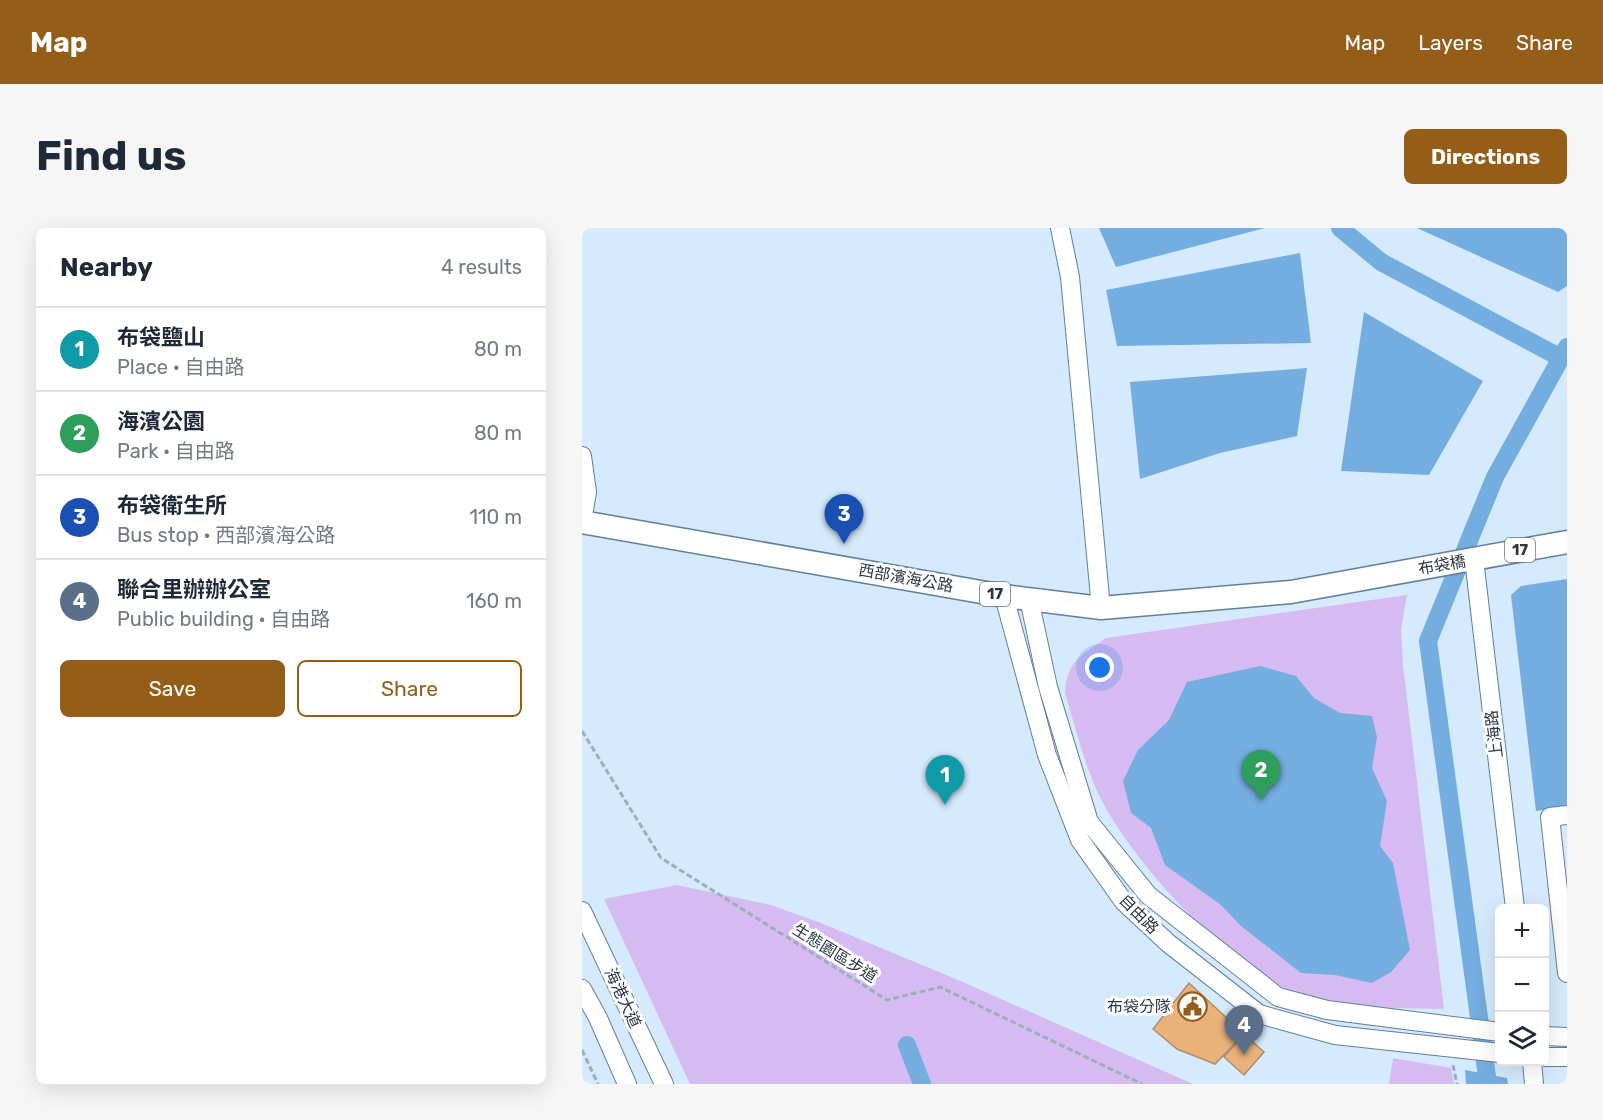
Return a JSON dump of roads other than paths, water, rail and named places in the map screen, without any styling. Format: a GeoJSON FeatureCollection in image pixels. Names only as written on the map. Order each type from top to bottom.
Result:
{"type":"FeatureCollection","features":[{"type":"Feature","properties":{"kind":"main road","name":"西部濱海公路"},"geometry":{"type":"LineString","coordinates":[[582,522],[1004,596],[1101,608],[1291,592],[1410,570]]}},
{"type":"Feature","properties":{"kind":"main road","name":"17"},"geometry":{"type":"LineString","coordinates":[[1474,559],[1567,542]]}},
{"type":"Feature","properties":{"kind":"main road","name":"布袋橋"},"geometry":{"type":"LineString","coordinates":[[1410,570],[1474,559]]}},
{"type":"Feature","properties":{"kind":"street"},"geometry":{"type":"LineString","coordinates":[[1060,228],[1070,278],[1101,608]]}},
{"type":"Feature","properties":{"kind":"street"},"geometry":{"type":"LineString","coordinates":[[582,456],[587,492],[582,522]]}},
{"type":"Feature","properties":{"kind":"street","name":"上海路"},"geometry":{"type":"LineString","coordinates":[[1474,559],[1514,904]]}},
{"type":"Feature","properties":{"kind":"street","name":"自由路"},"geometry":{"type":"LineString","coordinates":[[1004,596],[1047,755],[1080,840],[1124,902],[1168,943],[1259,1014],[1335,1035],[1495,1052]]}},
{"type":"Feature","properties":{"kind":"street","name":"自由路"},"geometry":{"type":"LineString","coordinates":[[1029,599],[1048,687],[1089,822],[1148,895],[1278,997],[1328,1010],[1495,1031]]}},
{"type":"Feature","properties":{"kind":"street"},"geometry":{"type":"LineString","coordinates":[[1558,816],[1567,963]]}},
{"type":"Feature","properties":{"kind":"street","name":"海港大道"},"geometry":{"type":"LineString","coordinates":[[582,911],[664,1084]]}},
{"type":"Feature","properties":{"kind":"street","name":"海港大道"},"geometry":{"type":"LineString","coordinates":[[582,988],[627,1084]]}},
{"type":"Feature","properties":{"kind":"street"},"geometry":{"type":"LineString","coordinates":[[1549,1036],[1567,1037]]}},
{"type":"Feature","properties":{"kind":"street"},"geometry":{"type":"LineString","coordinates":[[1549,1057],[1567,1057]]}},
{"type":"Feature","properties":{"kind":"street"},"geometry":{"type":"LineString","coordinates":[[1532,1066],[1534,1084]]}},
{"type":"Feature","properties":{"kind":"water"},"geometry":{"type":"Polygon","coordinates":[[[1099,228],[1265,228],[1116,267],[1099,228]]]}},
{"type":"Feature","properties":{"kind":"water"},"geometry":{"type":"Polygon","coordinates":[[[1417,228],[1567,228],[1567,286],[1558,292],[1417,228]]]}},
{"type":"Feature","properties":{"kind":"water"},"geometry":{"type":"Polygon","coordinates":[[[1300,253],[1311,343],[1117,346],[1106,290],[1300,253]]]}},
{"type":"Feature","properties":{"kind":"water"},"geometry":{"type":"Polygon","coordinates":[[[1364,312],[1483,381],[1429,475],[1341,471],[1364,312]]]}},
{"type":"Feature","properties":{"kind":"water"},"geometry":{"type":"Polygon","coordinates":[[[1307,368],[1297,436],[1220,453],[1140,479],[1130,382],[1307,368]]]}},
{"type":"Feature","properties":{"kind":"water"},"geometry":{"type":"Polygon","coordinates":[[[1567,579],[1567,807],[1536,811],[1511,595],[1521,586],[1567,579]]]}},
{"type":"Feature","properties":{"kind":"water"},"geometry":{"type":"Polygon","coordinates":[[[1260,666],[1296,676],[1314,698],[1340,713],[1372,716],[1377,737],[1372,768],[1387,801],[1380,846],[1393,863],[1410,950],[1391,972],[1372,983],[1335,975],[1301,973],[1241,926],[1221,905],[1165,865],[1151,828],[1131,813],[1123,781],[1138,750],[1169,720],[1187,682],[1260,666]]]}},
{"type":"Feature","properties":{"kind":"water"},"geometry":{"type":"Polygon","coordinates":[[[1465,1070],[1507,1078],[1508,1084],[1466,1084],[1465,1070]]]}},
{"type":"Feature","properties":{"kind":"waterway"},"geometry":{"type":"LineString","coordinates":[[1340,228],[1381,262],[1561,358]]}},
{"type":"Feature","properties":{"kind":"waterway"},"geometry":{"type":"LineString","coordinates":[[1488,1084],[1428,641],[1495,477],[1567,347]]}},
{"type":"Feature","properties":{"kind":"waterway"},"geometry":{"type":"LineString","coordinates":[[907,1045],[922,1084]]}},
{"type":"Feature","properties":{"kind":"place","name":"布袋衛生所"},"geometry":{"type":"Point","coordinates":[844,544]}},
{"type":"Feature","properties":{"kind":"place","name":"海濱公園"},"geometry":{"type":"Point","coordinates":[1261,800]}},
{"type":"Feature","properties":{"kind":"place","name":"布袋鹽山"},"geometry":{"type":"Point","coordinates":[945,805]}},
{"type":"Feature","properties":{"kind":"place","name":"布袋分隊"},"geometry":{"type":"Point","coordinates":[1192,1006]}},
{"type":"Feature","properties":{"kind":"place","name":"聯合里辦辦公室"},"geometry":{"type":"Point","coordinates":[1244,1055]}}]}
